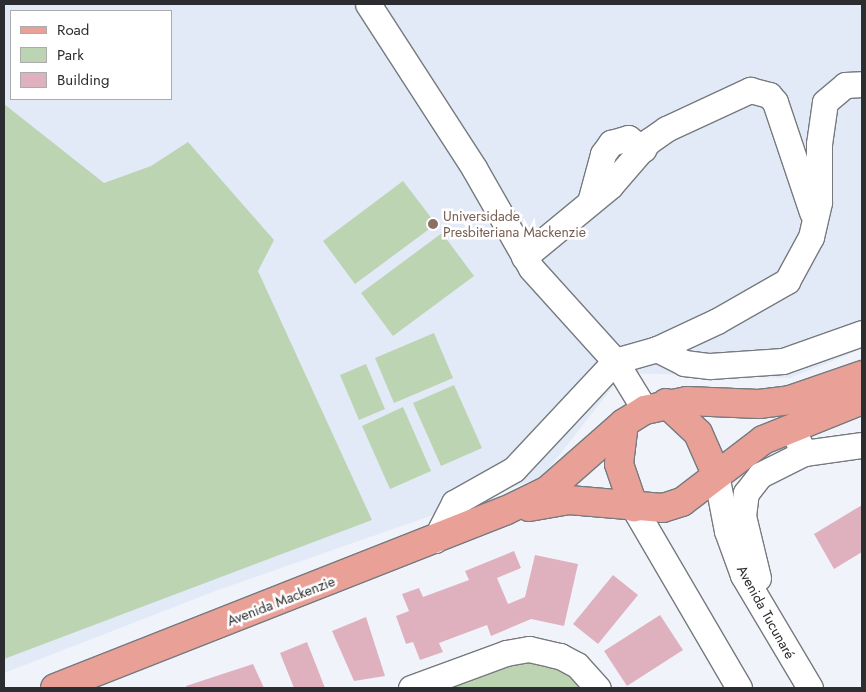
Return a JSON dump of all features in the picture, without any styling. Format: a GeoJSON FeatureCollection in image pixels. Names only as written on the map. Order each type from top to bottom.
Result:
{"type":"FeatureCollection","features":[{"type":"Feature","properties":{"kind":"main road"},"geometry":{"type":"LineString","coordinates":[[645,412],[790,400],[862,376]]}},
{"type":"Feature","properties":{"kind":"main road","name":"Avenida Mackenzie"},"geometry":{"type":"LineString","coordinates":[[505,511],[569,500],[634,508],[663,508],[682,502],[716,474],[763,440],[862,400]]}},
{"type":"Feature","properties":{"kind":"main road"},"geometry":{"type":"LineString","coordinates":[[645,412],[682,414],[698,433],[716,474]]}},
{"type":"Feature","properties":{"kind":"main road"},"geometry":{"type":"LineString","coordinates":[[634,508],[619,464],[645,412]]}},
{"type":"Feature","properties":{"kind":"main road","name":"Avenida Mackenzie"},"geometry":{"type":"LineString","coordinates":[[55,688],[505,511],[548,490],[645,412]]}},
{"type":"Feature","properties":{"kind":"street"},"geometry":{"type":"LineString","coordinates":[[368,4],[474,168],[524,257],[546,289],[615,361],[645,412]]}},
{"type":"Feature","properties":{"kind":"street"},"geometry":{"type":"LineString","coordinates":[[435,540],[454,502],[514,469],[615,361],[657,349],[770,294],[787,281],[811,237],[815,219],[824,102],[845,84],[862,84]]}},
{"type":"Feature","properties":{"kind":"street"},"geometry":{"type":"LineString","coordinates":[[524,257],[590,202],[642,149],[666,129],[750,90],[761,91],[774,102],[815,219]]}},
{"type":"Feature","properties":{"kind":"street"},"geometry":{"type":"LineString","coordinates":[[657,349],[684,363],[710,366],[783,362],[862,333]]}},
{"type":"Feature","properties":{"kind":"street"},"geometry":{"type":"LineString","coordinates":[[791,428],[804,453]]}},
{"type":"Feature","properties":{"kind":"street"},"geometry":{"type":"LineString","coordinates":[[757,600],[760,587],[743,516],[746,494],[760,475],[804,453],[862,445]]}},
{"type":"Feature","properties":{"kind":"street","name":"Avenida Tucunaré"},"geometry":{"type":"LineString","coordinates":[[716,474],[734,553],[757,600],[810,688]]}},
{"type":"Feature","properties":{"kind":"street"},"geometry":{"type":"LineString","coordinates":[[634,508],[739,688]]}},
{"type":"Feature","properties":{"kind":"street"},"geometry":{"type":"LineString","coordinates":[[410,688],[506,653],[529,650],[560,656],[577,665],[598,688]]}},
{"type":"Feature","properties":{"kind":"shaded area","name":"Universidade Presbiteriana Mackenzie"},"geometry":{"type":"Polygon","coordinates":[[[4,4],[862,4],[862,349],[790,378],[624,373],[542,477],[218,590],[4,673],[4,4]]]}},
{"type":"Feature","properties":{"kind":"green space"},"geometry":{"type":"Polygon","coordinates":[[[4,104],[104,183],[151,166],[188,142],[274,240],[258,271],[372,520],[4,659],[4,104]]]}},
{"type":"Feature","properties":{"kind":"green space"},"geometry":{"type":"Polygon","coordinates":[[[403,181],[436,224],[355,284],[323,241],[403,181]]]}},
{"type":"Feature","properties":{"kind":"green space"},"geometry":{"type":"Polygon","coordinates":[[[442,233],[474,276],[393,336],[361,293],[442,233]]]}},
{"type":"Feature","properties":{"kind":"green space"},"geometry":{"type":"Polygon","coordinates":[[[434,333],[453,378],[394,403],[375,358],[434,333]]]}},
{"type":"Feature","properties":{"kind":"green space"},"geometry":{"type":"Polygon","coordinates":[[[366,364],[385,409],[359,420],[340,375],[366,364]]]}},
{"type":"Feature","properties":{"kind":"green space"},"geometry":{"type":"Polygon","coordinates":[[[454,385],[482,448],[441,466],[413,403],[454,385]]]}},
{"type":"Feature","properties":{"kind":"green space"},"geometry":{"type":"Polygon","coordinates":[[[403,407],[431,471],[390,489],[362,426],[403,407]]]}},
{"type":"Feature","properties":{"kind":"green space"},"geometry":{"type":"Polygon","coordinates":[[[510,657],[559,661],[584,688],[429,688],[510,657]]]}},
{"type":"Feature","properties":{"kind":"building"},"geometry":{"type":"Polygon","coordinates":[[[862,505],[862,552],[834,569],[814,534],[862,505]]]}},
{"type":"Feature","properties":{"kind":"building"},"geometry":{"type":"Polygon","coordinates":[[[514,551],[521,568],[497,578],[508,604],[525,597],[535,555],[578,564],[564,626],[531,619],[491,636],[487,625],[439,643],[443,652],[420,660],[413,642],[406,644],[396,616],[409,611],[402,594],[419,588],[423,597],[469,580],[465,571],[514,551]]]}},
{"type":"Feature","properties":{"kind":"building"},"geometry":{"type":"Polygon","coordinates":[[[613,575],[638,595],[598,644],[573,624],[613,575]]]}},
{"type":"Feature","properties":{"kind":"building"},"geometry":{"type":"Polygon","coordinates":[[[660,615],[683,650],[627,686],[604,651],[660,615]]]}},
{"type":"Feature","properties":{"kind":"building"},"geometry":{"type":"Polygon","coordinates":[[[366,617],[385,676],[354,681],[332,631],[366,617]]]}},
{"type":"Feature","properties":{"kind":"building"},"geometry":{"type":"Polygon","coordinates":[[[307,642],[325,688],[294,688],[280,653],[307,642]]]}},
{"type":"Feature","properties":{"kind":"building"},"geometry":{"type":"Polygon","coordinates":[[[253,664],[264,688],[187,688],[186,686],[253,664]]]}},
{"type":"Feature","properties":{"kind":"place","name":"Universidade Presbiteriana Mackenzie"},"geometry":{"type":"Point","coordinates":[433,224]}}]}
